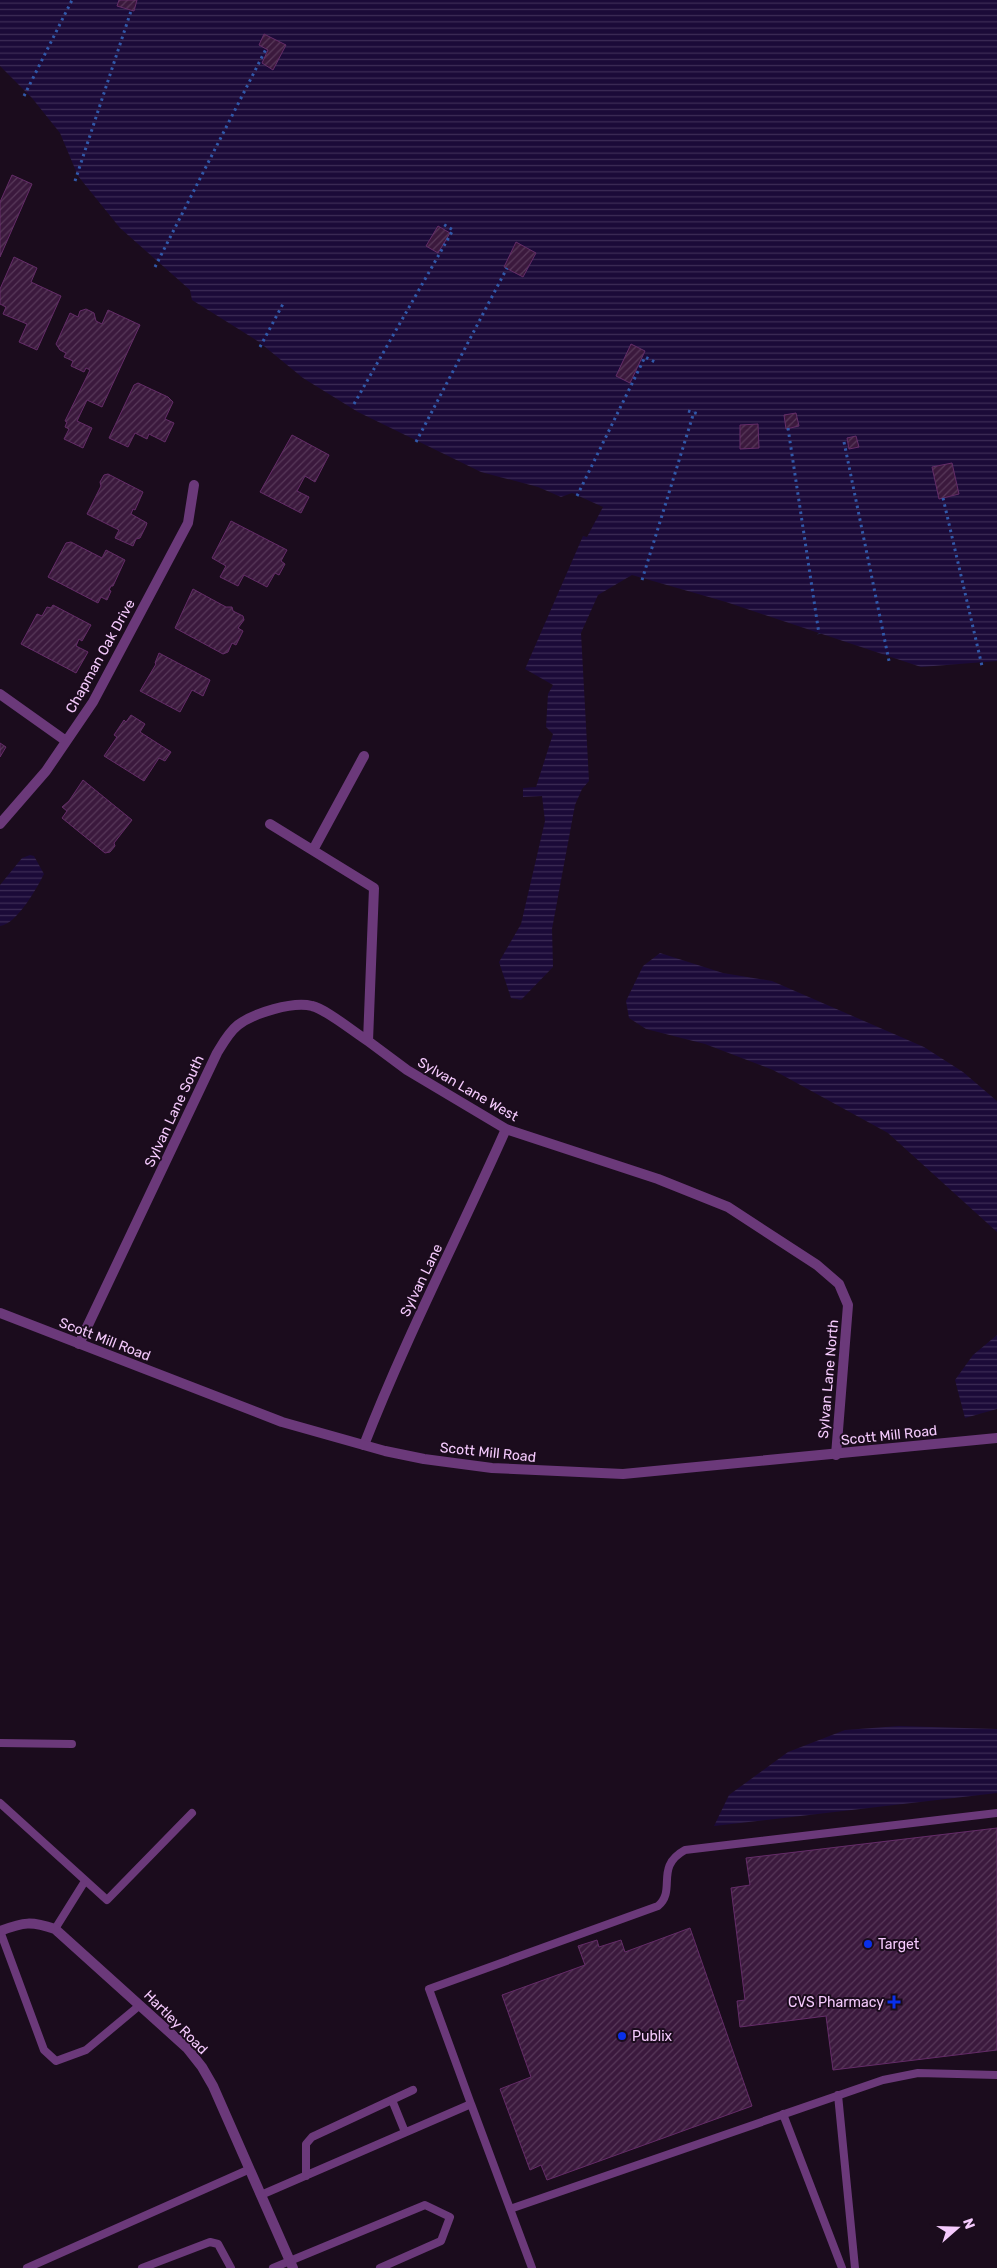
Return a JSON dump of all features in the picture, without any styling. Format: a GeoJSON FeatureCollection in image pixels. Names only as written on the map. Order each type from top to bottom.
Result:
{"type":"FeatureCollection","features":[{"type":"Feature","properties":{"kind":"street","name":"Chapman Oak Drive"},"geometry":{"type":"LineString","coordinates":[[0,824],[46,771],[93,702],[188,523],[194,486]]}},
{"type":"Feature","properties":{"kind":"street"},"geometry":{"type":"LineString","coordinates":[[0,694],[66,741]]}},
{"type":"Feature","properties":{"kind":"street"},"geometry":{"type":"LineString","coordinates":[[313,850],[364,756]]}},
{"type":"Feature","properties":{"kind":"street"},"geometry":{"type":"LineString","coordinates":[[270,824],[374,888],[368,1042]]}},
{"type":"Feature","properties":{"kind":"street","name":"Sylvan Lane South"},"geometry":{"type":"LineString","coordinates":[[79,1344],[217,1053],[238,1025],[254,1017],[295,1004],[313,1006],[368,1042]]}},
{"type":"Feature","properties":{"kind":"street","name":"Sylvan Lane West"},"geometry":{"type":"LineString","coordinates":[[368,1042],[407,1070],[506,1129],[658,1179],[728,1206],[817,1265],[839,1284],[848,1305]]}},
{"type":"Feature","properties":{"kind":"street","name":"Sylvan Lane"},"geometry":{"type":"LineString","coordinates":[[364,1445],[394,1369],[506,1129]]}},
{"type":"Feature","properties":{"kind":"street","name":"Sylvan Lane North"},"geometry":{"type":"LineString","coordinates":[[836,1455],[848,1305]]}},
{"type":"Feature","properties":{"kind":"street","name":"Scott Mill Road"},"geometry":{"type":"LineString","coordinates":[[0,1314],[282,1422],[364,1445],[424,1459],[492,1468],[614,1474],[836,1455],[997,1438]]}},
{"type":"Feature","properties":{"kind":"street","name":"Hartley Road"},"geometry":{"type":"LineString","coordinates":[[0,1931],[23,1923],[34,1922],[55,1928],[187,2048],[202,2067],[213,2086],[291,2264]]}},
{"type":"Feature","properties":{"kind":"lane"},"geometry":{"type":"LineString","coordinates":[[0,1743],[72,1744]]}},
{"type":"Feature","properties":{"kind":"lane"},"geometry":{"type":"LineString","coordinates":[[0,1803],[106,1900],[192,1813]]}},
{"type":"Feature","properties":{"kind":"lane"},"geometry":{"type":"LineString","coordinates":[[532,2268],[429,1989],[658,1906],[663,1902],[665,1895],[668,1866],[674,1857],[685,1850],[997,1813]]}},
{"type":"Feature","properties":{"kind":"lane"},"geometry":{"type":"LineString","coordinates":[[55,1928],[85,1881]]}},
{"type":"Feature","properties":{"kind":"lane"},"geometry":{"type":"LineString","coordinates":[[0,1931],[44,2050],[56,2060],[86,2050],[140,2005]]}},
{"type":"Feature","properties":{"kind":"lane"},"geometry":{"type":"LineString","coordinates":[[510,2209],[864,2085],[901,2075],[918,2073],[997,2075]]}},
{"type":"Feature","properties":{"kind":"lane"},"geometry":{"type":"LineString","coordinates":[[306,2176],[306,2144],[312,2137],[413,2090]]}},
{"type":"Feature","properties":{"kind":"lane"},"geometry":{"type":"LineString","coordinates":[[838,2095],[854,2268]]}},
{"type":"Feature","properties":{"kind":"lane"},"geometry":{"type":"LineString","coordinates":[[392,2100],[405,2132]]}},
{"type":"Feature","properties":{"kind":"lane"},"geometry":{"type":"LineString","coordinates":[[261,2195],[471,2104]]}},
{"type":"Feature","properties":{"kind":"lane"},"geometry":{"type":"LineString","coordinates":[[783,2114],[842,2268]]}},
{"type":"Feature","properties":{"kind":"lane"},"geometry":{"type":"LineString","coordinates":[[27,2268],[250,2169]]}},
{"type":"Feature","properties":{"kind":"lane"},"geometry":{"type":"LineString","coordinates":[[273,2268],[291,2264],[425,2205],[450,2217],[441,2241],[380,2268]]}},
{"type":"Feature","properties":{"kind":"lane"},"geometry":{"type":"LineString","coordinates":[[142,2268],[210,2242],[218,2244],[231,2268]]}},
{"type":"Feature","properties":{"kind":"path"},"geometry":{"type":"LineString","coordinates":[[24,96],[72,0]]}},
{"type":"Feature","properties":{"kind":"path"},"geometry":{"type":"LineString","coordinates":[[75,181],[131,11]]}},
{"type":"Feature","properties":{"kind":"path"},"geometry":{"type":"LineString","coordinates":[[155,267],[266,49]]}},
{"type":"Feature","properties":{"kind":"path"},"geometry":{"type":"LineString","coordinates":[[354,404],[453,230],[443,224]]}},
{"type":"Feature","properties":{"kind":"path"},"geometry":{"type":"LineString","coordinates":[[416,442],[507,268]]}},
{"type":"Feature","properties":{"kind":"path"},"geometry":{"type":"LineString","coordinates":[[260,347],[284,302]]}},
{"type":"Feature","properties":{"kind":"path"},"geometry":{"type":"LineString","coordinates":[[577,496],[645,357],[657,363]]}},
{"type":"Feature","properties":{"kind":"path"},"geometry":{"type":"LineString","coordinates":[[688,411],[699,414]]}},
{"type":"Feature","properties":{"kind":"path"},"geometry":{"type":"LineString","coordinates":[[642,580],[694,412]]}},
{"type":"Feature","properties":{"kind":"path"},"geometry":{"type":"LineString","coordinates":[[788,428],[819,634]]}},
{"type":"Feature","properties":{"kind":"path"},"geometry":{"type":"LineString","coordinates":[[844,442],[889,661]]}},
{"type":"Feature","properties":{"kind":"path"},"geometry":{"type":"LineString","coordinates":[[943,498],[982,666]]}},
{"type":"Feature","properties":{"kind":"shaded area"},"geometry":{"type":"Polygon","coordinates":[[[0,0],[997,0],[997,661],[921,667],[726,602],[632,575],[598,595],[581,633],[589,781],[582,789],[575,805],[552,929],[553,967],[521,1000],[511,998],[499,962],[521,924],[545,821],[542,796],[523,797],[523,788],[536,787],[553,734],[546,727],[548,694],[553,685],[525,669],[583,536],[587,537],[603,507],[572,493],[561,497],[538,487],[481,472],[358,412],[303,378],[259,342],[192,300],[190,290],[120,228],[78,176],[60,133],[32,98],[0,66],[0,0]]]}},
{"type":"Feature","properties":{"kind":"shaded area"},"geometry":{"type":"Polygon","coordinates":[[[30,855],[34,856],[44,874],[20,912],[6,924],[0,926],[0,885],[22,858],[30,855]]]}},
{"type":"Feature","properties":{"kind":"shaded area"},"geometry":{"type":"Polygon","coordinates":[[[660,953],[723,973],[772,981],[924,1047],[963,1072],[997,1101],[997,1232],[888,1133],[773,1070],[705,1044],[646,1029],[629,1018],[626,1001],[643,966],[660,953]]]}},
{"type":"Feature","properties":{"kind":"shaded area"},"geometry":{"type":"Polygon","coordinates":[[[997,1335],[997,1409],[965,1418],[955,1380],[973,1355],[997,1335]]]}},
{"type":"Feature","properties":{"kind":"shaded area"},"geometry":{"type":"Polygon","coordinates":[[[899,1726],[997,1729],[997,1793],[714,1826],[729,1795],[788,1752],[845,1730],[899,1726]]]}},
{"type":"Feature","properties":{"kind":"building"},"geometry":{"type":"Polygon","coordinates":[[[119,0],[137,0],[134,11],[117,6],[119,0]]]}},
{"type":"Feature","properties":{"kind":"building"},"geometry":{"type":"Polygon","coordinates":[[[264,34],[286,45],[273,70],[262,63],[268,50],[259,45],[264,34]]]}},
{"type":"Feature","properties":{"kind":"building"},"geometry":{"type":"Polygon","coordinates":[[[12,175],[32,184],[0,257],[0,202],[12,175]]]}},
{"type":"Feature","properties":{"kind":"building"},"geometry":{"type":"Polygon","coordinates":[[[438,226],[450,233],[438,253],[426,246],[438,226]]]}},
{"type":"Feature","properties":{"kind":"building"},"geometry":{"type":"Polygon","coordinates":[[[516,242],[536,253],[523,277],[504,267],[516,242]]]}},
{"type":"Feature","properties":{"kind":"building"},"geometry":{"type":"Polygon","coordinates":[[[14,257],[37,268],[31,282],[61,296],[37,350],[19,342],[27,324],[3,314],[6,307],[0,304],[0,289],[14,257]]]}},
{"type":"Feature","properties":{"kind":"building"},"geometry":{"type":"Polygon","coordinates":[[[86,309],[94,313],[96,321],[102,324],[108,310],[140,325],[102,407],[87,400],[77,421],[92,428],[83,448],[64,439],[69,429],[65,427],[67,422],[65,421],[90,370],[86,368],[84,372],[71,366],[73,361],[64,357],[66,353],[60,350],[56,344],[70,313],[78,317],[80,311],[86,309]]]}},
{"type":"Feature","properties":{"kind":"building"},"geometry":{"type":"Polygon","coordinates":[[[631,344],[645,351],[630,383],[616,376],[631,344]]]}},
{"type":"Feature","properties":{"kind":"building"},"geometry":{"type":"Polygon","coordinates":[[[138,383],[168,397],[173,402],[165,419],[174,423],[165,442],[149,434],[147,439],[135,433],[128,447],[109,438],[134,385],[138,383]]]}},
{"type":"Feature","properties":{"kind":"building"},"geometry":{"type":"Polygon","coordinates":[[[796,413],[799,426],[786,429],[784,415],[796,413]]]}},
{"type":"Feature","properties":{"kind":"building"},"geometry":{"type":"Polygon","coordinates":[[[758,424],[759,448],[740,449],[740,425],[758,424]]]}},
{"type":"Feature","properties":{"kind":"building"},"geometry":{"type":"Polygon","coordinates":[[[292,435],[329,455],[315,482],[305,476],[297,491],[309,497],[301,513],[260,492],[292,435]]]}},
{"type":"Feature","properties":{"kind":"building"},"geometry":{"type":"Polygon","coordinates":[[[856,436],[859,447],[849,449],[847,438],[856,436]]]}},
{"type":"Feature","properties":{"kind":"building"},"geometry":{"type":"Polygon","coordinates":[[[952,463],[959,494],[939,499],[932,467],[952,463]]]}},
{"type":"Feature","properties":{"kind":"building"},"geometry":{"type":"Polygon","coordinates":[[[108,474],[143,492],[135,510],[133,509],[131,514],[147,523],[140,538],[136,539],[133,546],[115,538],[119,530],[87,514],[101,486],[100,482],[104,475],[108,474]]]}},
{"type":"Feature","properties":{"kind":"building"},"geometry":{"type":"Polygon","coordinates":[[[231,521],[287,550],[281,561],[285,564],[279,575],[275,573],[267,587],[244,575],[238,586],[220,577],[226,566],[212,558],[231,521]]]}},
{"type":"Feature","properties":{"kind":"building"},"geometry":{"type":"Polygon","coordinates":[[[71,542],[102,558],[106,550],[125,560],[113,586],[109,590],[111,591],[107,600],[101,597],[98,603],[48,577],[66,543],[71,542]]]}},
{"type":"Feature","properties":{"kind":"building"},"geometry":{"type":"Polygon","coordinates":[[[193,589],[226,607],[232,607],[233,611],[243,616],[244,620],[238,628],[243,631],[236,645],[232,643],[228,652],[223,654],[175,628],[193,589]]]}},
{"type":"Feature","properties":{"kind":"building"},"geometry":{"type":"Polygon","coordinates":[[[53,605],[91,625],[82,641],[79,639],[76,646],[88,652],[76,673],[21,644],[37,614],[42,616],[47,607],[51,608],[53,605]]]}},
{"type":"Feature","properties":{"kind":"building"},"geometry":{"type":"Polygon","coordinates":[[[159,653],[210,680],[203,696],[192,690],[180,712],[140,691],[156,664],[159,653]]]}},
{"type":"Feature","properties":{"kind":"building"},"geometry":{"type":"Polygon","coordinates":[[[131,715],[145,724],[140,732],[171,752],[165,761],[159,758],[144,781],[104,756],[117,737],[114,735],[124,720],[126,722],[131,715]]]}},
{"type":"Feature","properties":{"kind":"building"},"geometry":{"type":"Polygon","coordinates":[[[0,743],[6,747],[0,757],[0,743]]]}},
{"type":"Feature","properties":{"kind":"building"},"geometry":{"type":"Polygon","coordinates":[[[83,780],[132,820],[114,843],[115,846],[110,852],[105,853],[62,818],[67,811],[62,807],[69,801],[83,780]]]}},
{"type":"Feature","properties":{"kind":"building","name":"Target"},"geometry":{"type":"Polygon","coordinates":[[[997,1828],[997,2050],[833,2070],[826,2016],[740,2027],[737,2001],[745,2000],[731,1888],[750,1885],[746,1858],[997,1828]]]}},
{"type":"Feature","properties":{"kind":"building","name":"Publix"},"geometry":{"type":"Polygon","coordinates":[[[690,1928],[752,2106],[547,2180],[541,2165],[530,2170],[500,2089],[531,2077],[502,1995],[585,1965],[578,1946],[597,1940],[599,1947],[621,1940],[625,1952],[690,1928]]]}},
{"type":"Feature","properties":{"kind":"place","name":"Target"},"geometry":{"type":"Point","coordinates":[868,1944]}},
{"type":"Feature","properties":{"kind":"place","name":"CVS Pharmacy"},"geometry":{"type":"Point","coordinates":[894,2002]}},
{"type":"Feature","properties":{"kind":"place","name":"Publix"},"geometry":{"type":"Point","coordinates":[622,2036]}}]}
